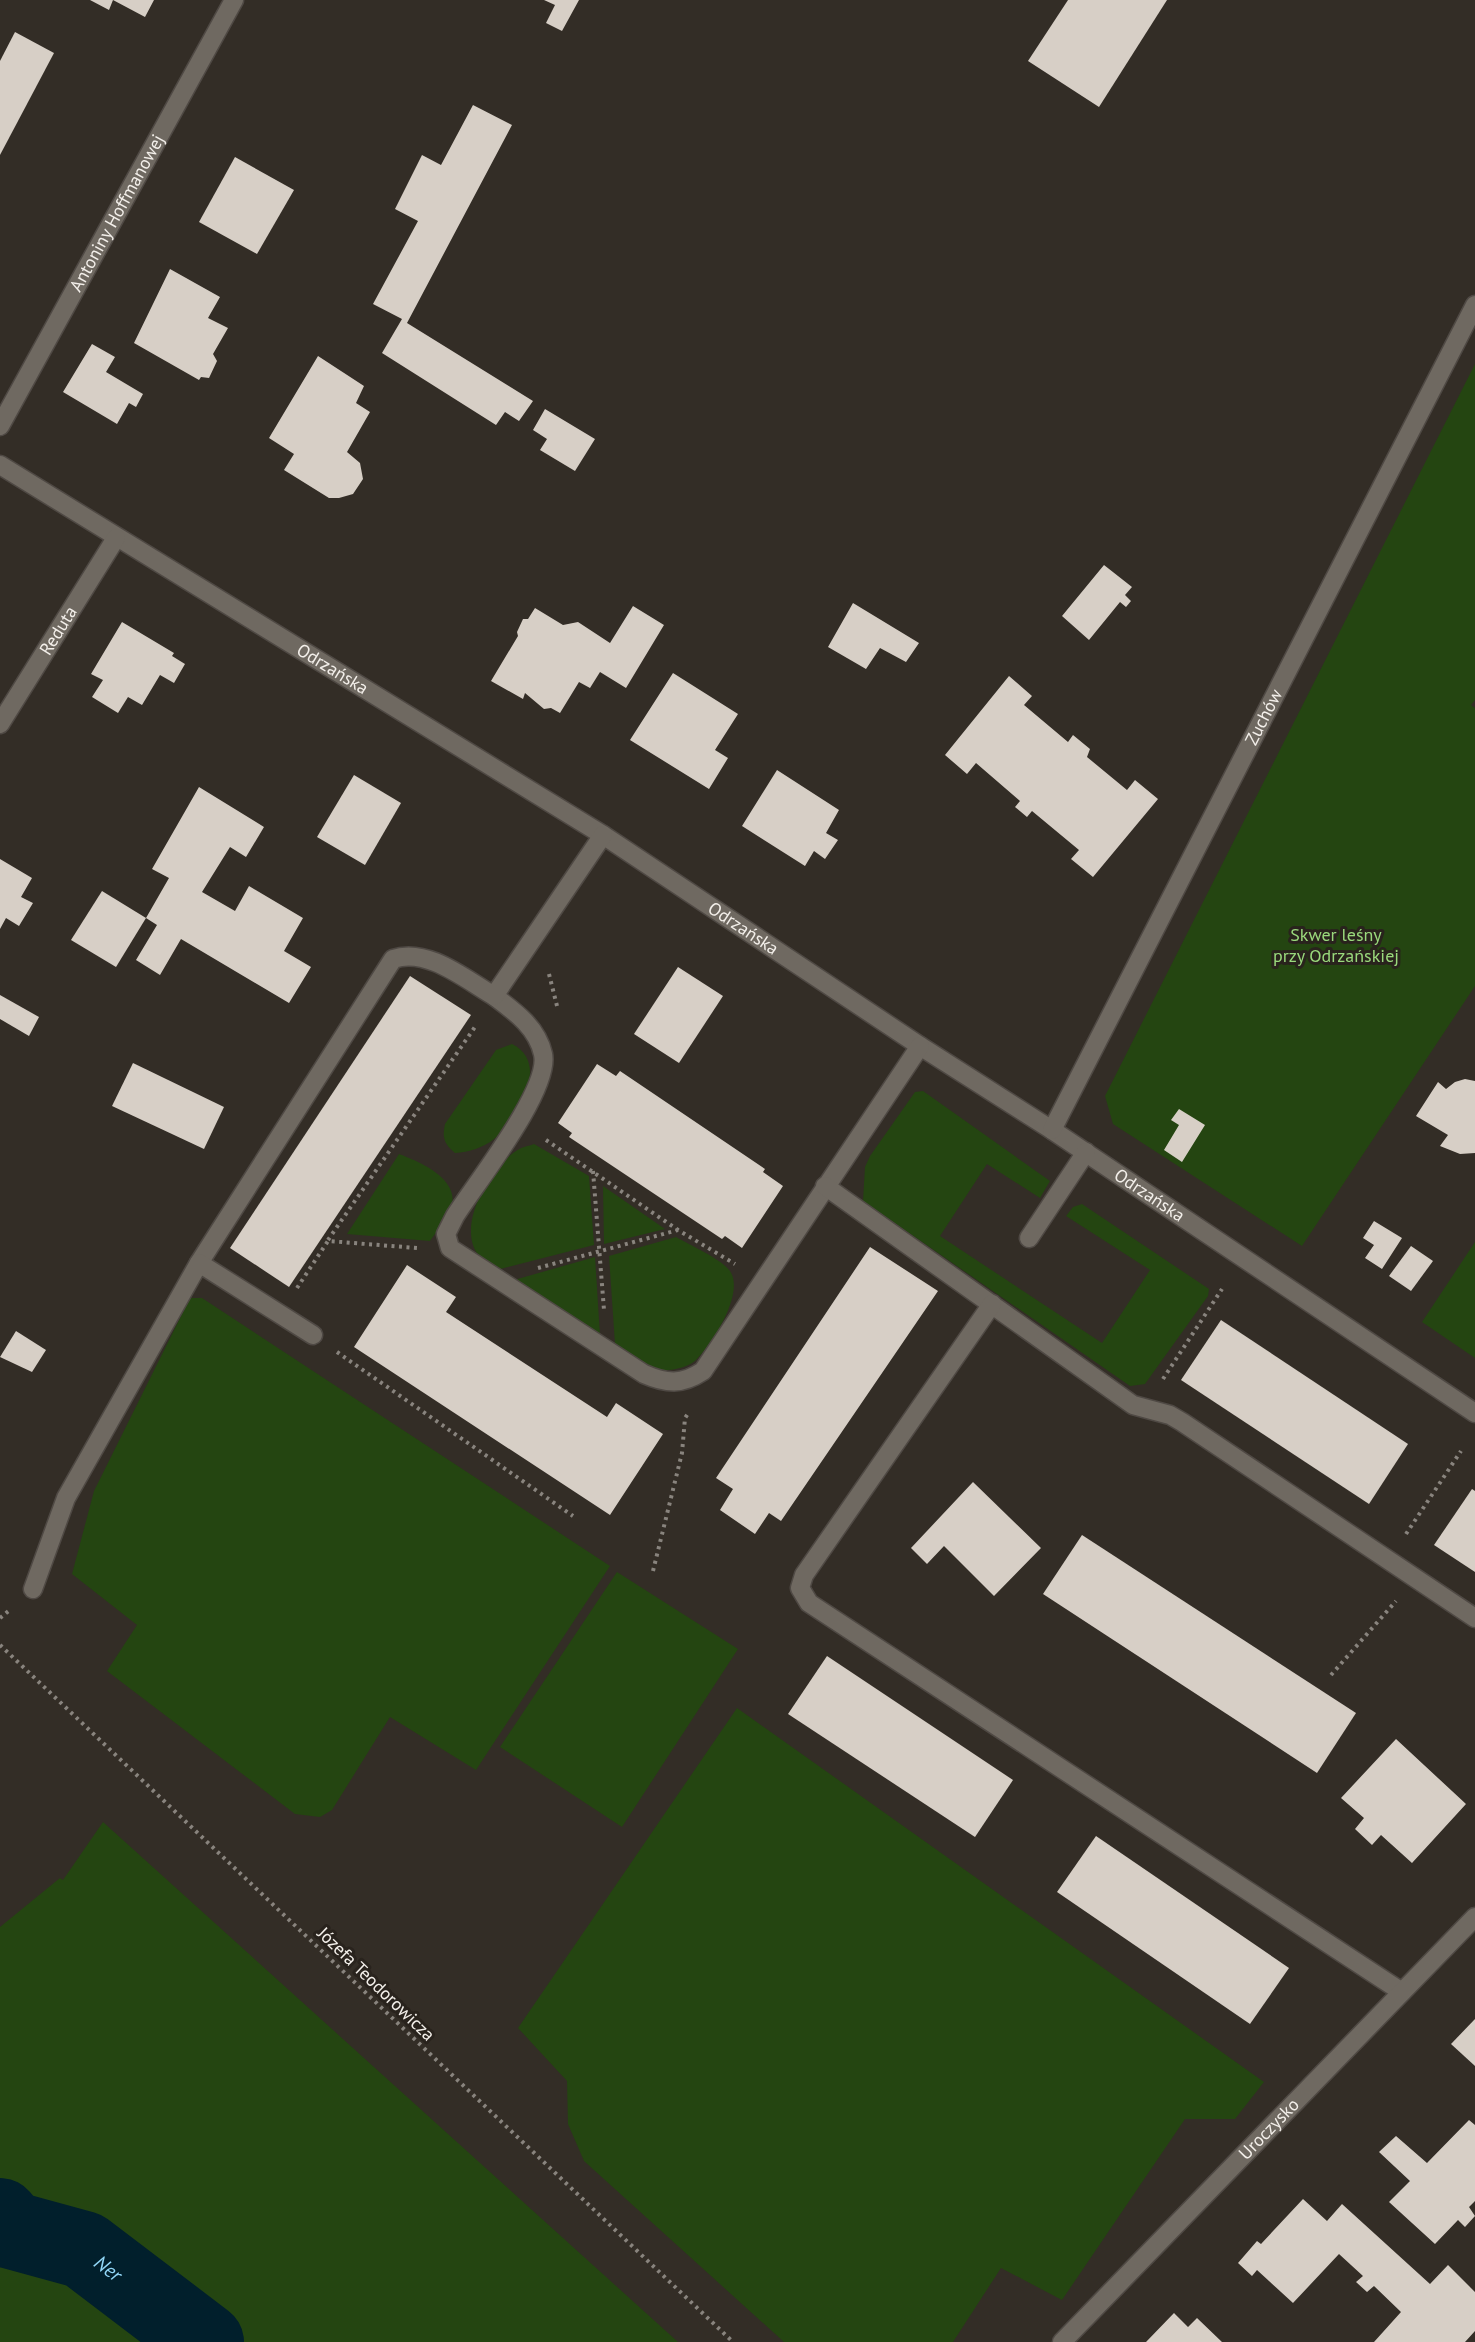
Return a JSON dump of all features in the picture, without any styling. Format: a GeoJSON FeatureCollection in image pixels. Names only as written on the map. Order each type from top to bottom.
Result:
{"type":"FeatureCollection","features":[{"type":"Feature","properties":{"kind":"street","name":"Antoniny Hoffmanowej"},"geometry":{"type":"LineString","coordinates":[[0,426],[234,0]]}},
{"type":"Feature","properties":{"kind":"street","name":"Zuchów"},"geometry":{"type":"LineString","coordinates":[[1052,1130],[1475,305]]}},
{"type":"Feature","properties":{"kind":"street","name":"Odrzańska"},"geometry":{"type":"LineString","coordinates":[[0,465],[603,835],[920,1046],[1086,1152],[1475,1413]]}},
{"type":"Feature","properties":{"kind":"street","name":"Reduta"},"geometry":{"type":"LineString","coordinates":[[0,724],[116,538]]}},
{"type":"Feature","properties":{"kind":"street"},"geometry":{"type":"LineString","coordinates":[[494,996],[603,835]]}},
{"type":"Feature","properties":{"kind":"street"},"geometry":{"type":"LineString","coordinates":[[33,1589],[66,1498],[200,1263],[393,958],[406,954],[423,956],[494,996],[527,1023],[543,1054],[544,1070],[539,1085],[454,1216],[446,1234],[450,1248],[644,1374],[674,1384],[689,1380],[703,1371],[920,1046]]}},
{"type":"Feature","properties":{"kind":"street"},"geometry":{"type":"LineString","coordinates":[[1029,1238],[1086,1152]]}},
{"type":"Feature","properties":{"kind":"street"},"geometry":{"type":"LineString","coordinates":[[825,1186],[1133,1405],[1182,1422],[1475,1618]]}},
{"type":"Feature","properties":{"kind":"street"},"geometry":{"type":"LineString","coordinates":[[200,1263],[313,1335]]}},
{"type":"Feature","properties":{"kind":"street"},"geometry":{"type":"LineString","coordinates":[[992,1304],[804,1575],[800,1588],[809,1603],[1402,1992]]}},
{"type":"Feature","properties":{"kind":"street","name":"Uroczysko"},"geometry":{"type":"LineString","coordinates":[[1062,2342],[1475,1917]]}},
{"type":"Feature","properties":{"kind":"path"},"geometry":{"type":"LineString","coordinates":[[547,965],[558,1013]]}},
{"type":"Feature","properties":{"kind":"path"},"geometry":{"type":"LineString","coordinates":[[280,1314],[494,996]]}},
{"type":"Feature","properties":{"kind":"path"},"geometry":{"type":"LineString","coordinates":[[517,1122],[678,1230],[738,1266],[744,1256]]}},
{"type":"Feature","properties":{"kind":"path"},"geometry":{"type":"LineString","coordinates":[[593,1171],[608,1351]]}},
{"type":"Feature","properties":{"kind":"path"},"geometry":{"type":"LineString","coordinates":[[497,1279],[678,1230]]}},
{"type":"Feature","properties":{"kind":"path"},"geometry":{"type":"LineString","coordinates":[[328,1241],[424,1249]]}},
{"type":"Feature","properties":{"kind":"path"},"geometry":{"type":"LineString","coordinates":[[1150,1410],[1155,1392],[1222,1289]]}},
{"type":"Feature","properties":{"kind":"path"},"geometry":{"type":"LineString","coordinates":[[313,1335],[573,1516]]}},
{"type":"Feature","properties":{"kind":"path"},"geometry":{"type":"LineString","coordinates":[[675,1412],[685,1418]]}},
{"type":"Feature","properties":{"kind":"path"},"geometry":{"type":"LineString","coordinates":[[1400,1543],[1461,1451]]}},
{"type":"Feature","properties":{"kind":"path"},"geometry":{"type":"LineString","coordinates":[[1331,1675],[1416,1578]]}},
{"type":"Feature","properties":{"kind":"path","name":"Józefa Teodorowicza"},"geometry":{"type":"LineString","coordinates":[[0,1645],[733,2342]]}},
{"type":"Feature","properties":{"kind":"green space","name":"Skwer leśny przy Odrzańskiej"},"geometry":{"type":"Polygon","coordinates":[[[1475,364],[1475,700],[1471,705],[1475,708],[1475,986],[1302,1246],[1113,1124],[1105,1096],[1475,364]]]}},
{"type":"Feature","properties":{"kind":"green space"},"geometry":{"type":"Polygon","coordinates":[[[512,1044],[524,1053],[529,1064],[530,1078],[520,1105],[512,1119],[490,1142],[476,1149],[455,1153],[448,1147],[445,1140],[445,1124],[496,1050],[512,1044]]]}},
{"type":"Feature","properties":{"kind":"green space"},"geometry":{"type":"Polygon","coordinates":[[[923,1091],[1050,1181],[1040,1198],[987,1164],[940,1236],[1102,1343],[1150,1270],[1066,1216],[1073,1207],[1082,1204],[1209,1289],[1208,1296],[1145,1384],[1130,1386],[863,1201],[865,1167],[870,1156],[915,1092],[923,1091]]]}},
{"type":"Feature","properties":{"kind":"green space"},"geometry":{"type":"Polygon","coordinates":[[[534,1144],[589,1176],[594,1245],[500,1269],[477,1253],[472,1241],[471,1227],[474,1212],[487,1182],[497,1169],[518,1150],[534,1144]]]}},
{"type":"Feature","properties":{"kind":"green space"},"geometry":{"type":"Polygon","coordinates":[[[399,1154],[428,1167],[445,1181],[453,1199],[447,1218],[430,1241],[347,1234],[399,1154]]]}},
{"type":"Feature","properties":{"kind":"green space"},"geometry":{"type":"Polygon","coordinates":[[[603,1186],[665,1229],[604,1244],[603,1186]]]}},
{"type":"Feature","properties":{"kind":"green space"},"geometry":{"type":"Polygon","coordinates":[[[676,1237],[713,1257],[726,1267],[734,1280],[733,1292],[718,1330],[696,1360],[680,1368],[662,1370],[642,1364],[615,1344],[609,1256],[676,1237]]]}},
{"type":"Feature","properties":{"kind":"green space"},"geometry":{"type":"Polygon","coordinates":[[[1475,1242],[1475,1358],[1422,1322],[1475,1242]]]}},
{"type":"Feature","properties":{"kind":"green space"},"geometry":{"type":"Polygon","coordinates":[[[595,1257],[600,1335],[514,1280],[595,1257]]]}},
{"type":"Feature","properties":{"kind":"green space"},"geometry":{"type":"Polygon","coordinates":[[[190,1298],[202,1298],[610,1566],[476,1770],[390,1717],[332,1810],[320,1817],[295,1814],[107,1671],[137,1625],[72,1574],[94,1491],[190,1298]]]}},
{"type":"Feature","properties":{"kind":"green space"},"geometry":{"type":"Polygon","coordinates":[[[617,1572],[738,1649],[622,1827],[500,1747],[617,1572]]]}},
{"type":"Feature","properties":{"kind":"green space"},"geometry":{"type":"Polygon","coordinates":[[[737,1708],[1264,2082],[1235,2119],[1185,2119],[1062,2300],[1001,2268],[953,2342],[784,2342],[584,2161],[568,2124],[567,2081],[518,2028],[737,1708]]]}},
{"type":"Feature","properties":{"kind":"green space"},"geometry":{"type":"Polygon","coordinates":[[[103,1822],[678,2342],[0,2342],[0,1927],[60,1878],[63,1880],[103,1822]]]}},
{"type":"Feature","properties":{"kind":"building"},"geometry":{"type":"Polygon","coordinates":[[[90,0],[113,0],[109,10],[90,0]]]}},
{"type":"Feature","properties":{"kind":"building"},"geometry":{"type":"Polygon","coordinates":[[[113,0],[154,0],[145,17],[113,0]]]}},
{"type":"Feature","properties":{"kind":"building"},"geometry":{"type":"Polygon","coordinates":[[[544,0],[579,0],[562,31],[546,23],[555,5],[544,0]]]}},
{"type":"Feature","properties":{"kind":"building"},"geometry":{"type":"Polygon","coordinates":[[[1068,0],[1167,0],[1099,107],[1028,61],[1068,0]]]}},
{"type":"Feature","properties":{"kind":"building"},"geometry":{"type":"Polygon","coordinates":[[[15,32],[54,53],[0,155],[0,61],[15,32]]]}},
{"type":"Feature","properties":{"kind":"building"},"geometry":{"type":"Polygon","coordinates":[[[473,105],[512,125],[407,323],[533,401],[519,421],[505,412],[496,425],[382,353],[402,319],[373,304],[418,221],[395,209],[422,155],[441,165],[473,105]]]}},
{"type":"Feature","properties":{"kind":"building"},"geometry":{"type":"Polygon","coordinates":[[[235,157],[294,190],[257,254],[199,222],[235,157]]]}},
{"type":"Feature","properties":{"kind":"building"},"geometry":{"type":"Polygon","coordinates":[[[170,269],[220,297],[208,318],[228,328],[213,354],[217,361],[209,378],[201,377],[199,380],[134,343],[170,269]]]}},
{"type":"Feature","properties":{"kind":"building"},"geometry":{"type":"Polygon","coordinates":[[[92,344],[115,357],[106,372],[143,394],[136,407],[129,403],[117,424],[63,392],[92,344]]]}},
{"type":"Feature","properties":{"kind":"building"},"geometry":{"type":"Polygon","coordinates":[[[318,356],[364,386],[356,403],[370,412],[347,452],[360,463],[363,479],[353,494],[339,498],[329,498],[284,470],[294,454],[269,438],[318,356]]]}},
{"type":"Feature","properties":{"kind":"building"},"geometry":{"type":"Polygon","coordinates":[[[545,409],[595,439],[575,471],[540,450],[547,439],[533,430],[545,409]]]}},
{"type":"Feature","properties":{"kind":"building"},"geometry":{"type":"Polygon","coordinates":[[[1104,565],[1132,587],[1125,595],[1131,601],[1126,607],[1120,602],[1089,640],[1062,616],[1104,565]]]}},
{"type":"Feature","properties":{"kind":"building"},"geometry":{"type":"Polygon","coordinates":[[[853,603],[919,643],[906,662],[880,648],[866,669],[828,647],[853,603]]]}},
{"type":"Feature","properties":{"kind":"building"},"geometry":{"type":"Polygon","coordinates":[[[633,606],[664,625],[626,688],[600,672],[590,688],[579,682],[560,713],[551,708],[544,709],[525,693],[523,699],[491,681],[518,636],[517,632],[523,619],[528,619],[535,608],[563,625],[578,622],[610,643],[633,606]]]}},
{"type":"Feature","properties":{"kind":"building"},"geometry":{"type":"Polygon","coordinates":[[[122,622],[174,653],[172,656],[185,664],[174,683],[160,675],[142,705],[128,697],[118,713],[92,697],[103,680],[91,674],[122,622]]]}},
{"type":"Feature","properties":{"kind":"building"},"geometry":{"type":"Polygon","coordinates":[[[673,673],[738,714],[715,750],[728,758],[709,789],[630,740],[673,673]]]}},
{"type":"Feature","properties":{"kind":"building"},"geometry":{"type":"Polygon","coordinates":[[[1009,676],[1032,696],[1024,705],[1068,742],[1073,735],[1090,749],[1087,757],[1127,790],[1135,780],[1158,799],[1093,877],[1071,859],[1079,850],[1032,811],[1027,817],[1015,807],[1020,801],[976,763],[967,774],[945,755],[1009,676]]]}},
{"type":"Feature","properties":{"kind":"building"},"geometry":{"type":"Polygon","coordinates":[[[777,770],[839,810],[826,833],[838,840],[825,859],[814,851],[805,866],[742,826],[777,770]]]}},
{"type":"Feature","properties":{"kind":"building"},"geometry":{"type":"Polygon","coordinates":[[[354,775],[401,803],[365,865],[317,837],[354,775]]]}},
{"type":"Feature","properties":{"kind":"building"},"geometry":{"type":"Polygon","coordinates":[[[199,787],[264,827],[246,857],[230,847],[202,892],[235,911],[249,886],[303,918],[284,951],[311,967],[289,1003],[181,939],[160,975],[136,960],[157,925],[146,918],[169,878],[152,869],[199,787]]]}},
{"type":"Feature","properties":{"kind":"building"},"geometry":{"type":"Polygon","coordinates":[[[0,859],[32,878],[21,897],[33,903],[19,926],[6,918],[0,929],[0,859]]]}},
{"type":"Feature","properties":{"kind":"building"},"geometry":{"type":"Polygon","coordinates":[[[102,891],[146,918],[116,967],[71,940],[102,891]]]}},
{"type":"Feature","properties":{"kind":"building"},"geometry":{"type":"Polygon","coordinates":[[[678,967],[723,996],[679,1063],[634,1034],[678,967]]]}},
{"type":"Feature","properties":{"kind":"building"},"geometry":{"type":"Polygon","coordinates":[[[410,976],[471,1015],[289,1287],[230,1248],[410,976]]]}},
{"type":"Feature","properties":{"kind":"building"},"geometry":{"type":"Polygon","coordinates":[[[0,995],[39,1017],[29,1036],[0,1019],[0,995]]]}},
{"type":"Feature","properties":{"kind":"building"},"geometry":{"type":"Polygon","coordinates":[[[133,1063],[224,1107],[204,1149],[112,1106],[133,1063]]]}},
{"type":"Feature","properties":{"kind":"building"},"geometry":{"type":"Polygon","coordinates":[[[597,1064],[616,1076],[620,1071],[765,1169],[763,1172],[783,1186],[742,1248],[725,1236],[722,1239],[569,1137],[572,1133],[558,1123],[597,1064]]]}},
{"type":"Feature","properties":{"kind":"building"},"geometry":{"type":"Polygon","coordinates":[[[1465,1079],[1475,1081],[1475,1153],[1460,1154],[1440,1146],[1448,1135],[1416,1116],[1438,1082],[1446,1089],[1455,1082],[1465,1079]]]}},
{"type":"Feature","properties":{"kind":"building"},"geometry":{"type":"Polygon","coordinates":[[[1179,1109],[1205,1125],[1182,1162],[1164,1150],[1179,1125],[1171,1120],[1179,1109]]]}},
{"type":"Feature","properties":{"kind":"building"},"geometry":{"type":"Polygon","coordinates":[[[1374,1221],[1402,1238],[1382,1269],[1365,1258],[1374,1245],[1363,1238],[1374,1221]]]}},
{"type":"Feature","properties":{"kind":"building"},"geometry":{"type":"Polygon","coordinates":[[[1411,1246],[1433,1261],[1411,1291],[1389,1276],[1411,1246]]]}},
{"type":"Feature","properties":{"kind":"building"},"geometry":{"type":"Polygon","coordinates":[[[870,1247],[938,1291],[781,1521],[769,1513],[755,1534],[720,1510],[733,1489],[716,1478],[870,1247]]]}},
{"type":"Feature","properties":{"kind":"building"},"geometry":{"type":"Polygon","coordinates":[[[407,1265],[456,1297],[446,1312],[607,1417],[616,1403],[663,1434],[610,1515],[354,1347],[407,1265]]]}},
{"type":"Feature","properties":{"kind":"building"},"geometry":{"type":"Polygon","coordinates":[[[1221,1320],[1408,1444],[1369,1504],[1181,1380],[1221,1320]]]}},
{"type":"Feature","properties":{"kind":"building"},"geometry":{"type":"Polygon","coordinates":[[[16,1331],[46,1350],[32,1372],[0,1357],[16,1331]]]}},
{"type":"Feature","properties":{"kind":"building"},"geometry":{"type":"Polygon","coordinates":[[[973,1482],[1041,1548],[994,1596],[944,1546],[927,1564],[911,1548],[973,1482]]]}},
{"type":"Feature","properties":{"kind":"building"},"geometry":{"type":"Polygon","coordinates":[[[1472,1489],[1475,1491],[1475,1572],[1434,1545],[1472,1489]]]}},
{"type":"Feature","properties":{"kind":"building"},"geometry":{"type":"Polygon","coordinates":[[[1082,1535],[1356,1713],[1317,1773],[1043,1594],[1082,1535]]]}},
{"type":"Feature","properties":{"kind":"building"},"geometry":{"type":"Polygon","coordinates":[[[827,1656],[1013,1780],[975,1837],[788,1714],[827,1656]]]}},
{"type":"Feature","properties":{"kind":"building"},"geometry":{"type":"Polygon","coordinates":[[[1396,1739],[1466,1804],[1412,1863],[1381,1835],[1372,1845],[1355,1829],[1364,1818],[1341,1798],[1396,1739]]]}},
{"type":"Feature","properties":{"kind":"building"},"geometry":{"type":"Polygon","coordinates":[[[1096,1836],[1289,1968],[1250,2024],[1057,1892],[1096,1836]]]}},
{"type":"Feature","properties":{"kind":"building"},"geometry":{"type":"Polygon","coordinates":[[[1475,2019],[1475,2066],[1451,2044],[1475,2019]]]}},
{"type":"Feature","properties":{"kind":"building"},"geometry":{"type":"Polygon","coordinates":[[[1469,2120],[1475,2125],[1475,2201],[1469,2207],[1475,2216],[1465,2227],[1458,2220],[1435,2244],[1389,2202],[1410,2181],[1379,2152],[1396,2136],[1427,2163],[1469,2120]]]}},
{"type":"Feature","properties":{"kind":"building"},"geometry":{"type":"Polygon","coordinates":[[[1303,2199],[1327,2221],[1342,2204],[1430,2284],[1448,2265],[1475,2292],[1475,2331],[1465,2342],[1374,2342],[1401,2312],[1374,2286],[1367,2292],[1356,2282],[1363,2276],[1339,2254],[1293,2303],[1257,2270],[1252,2276],[1238,2263],[1257,2241],[1261,2244],[1303,2199]]]}},
{"type":"Feature","properties":{"kind":"building"},"geometry":{"type":"Polygon","coordinates":[[[1174,2313],[1188,2327],[1197,2318],[1222,2342],[1146,2342],[1174,2313]]]}},
{"type":"Feature","properties":{"kind":"waterway","name":"Ner"},"geometry":{"type":"LineString","coordinates":[[0,2217],[11,2230],[84,2250],[205,2342]]}}]}
